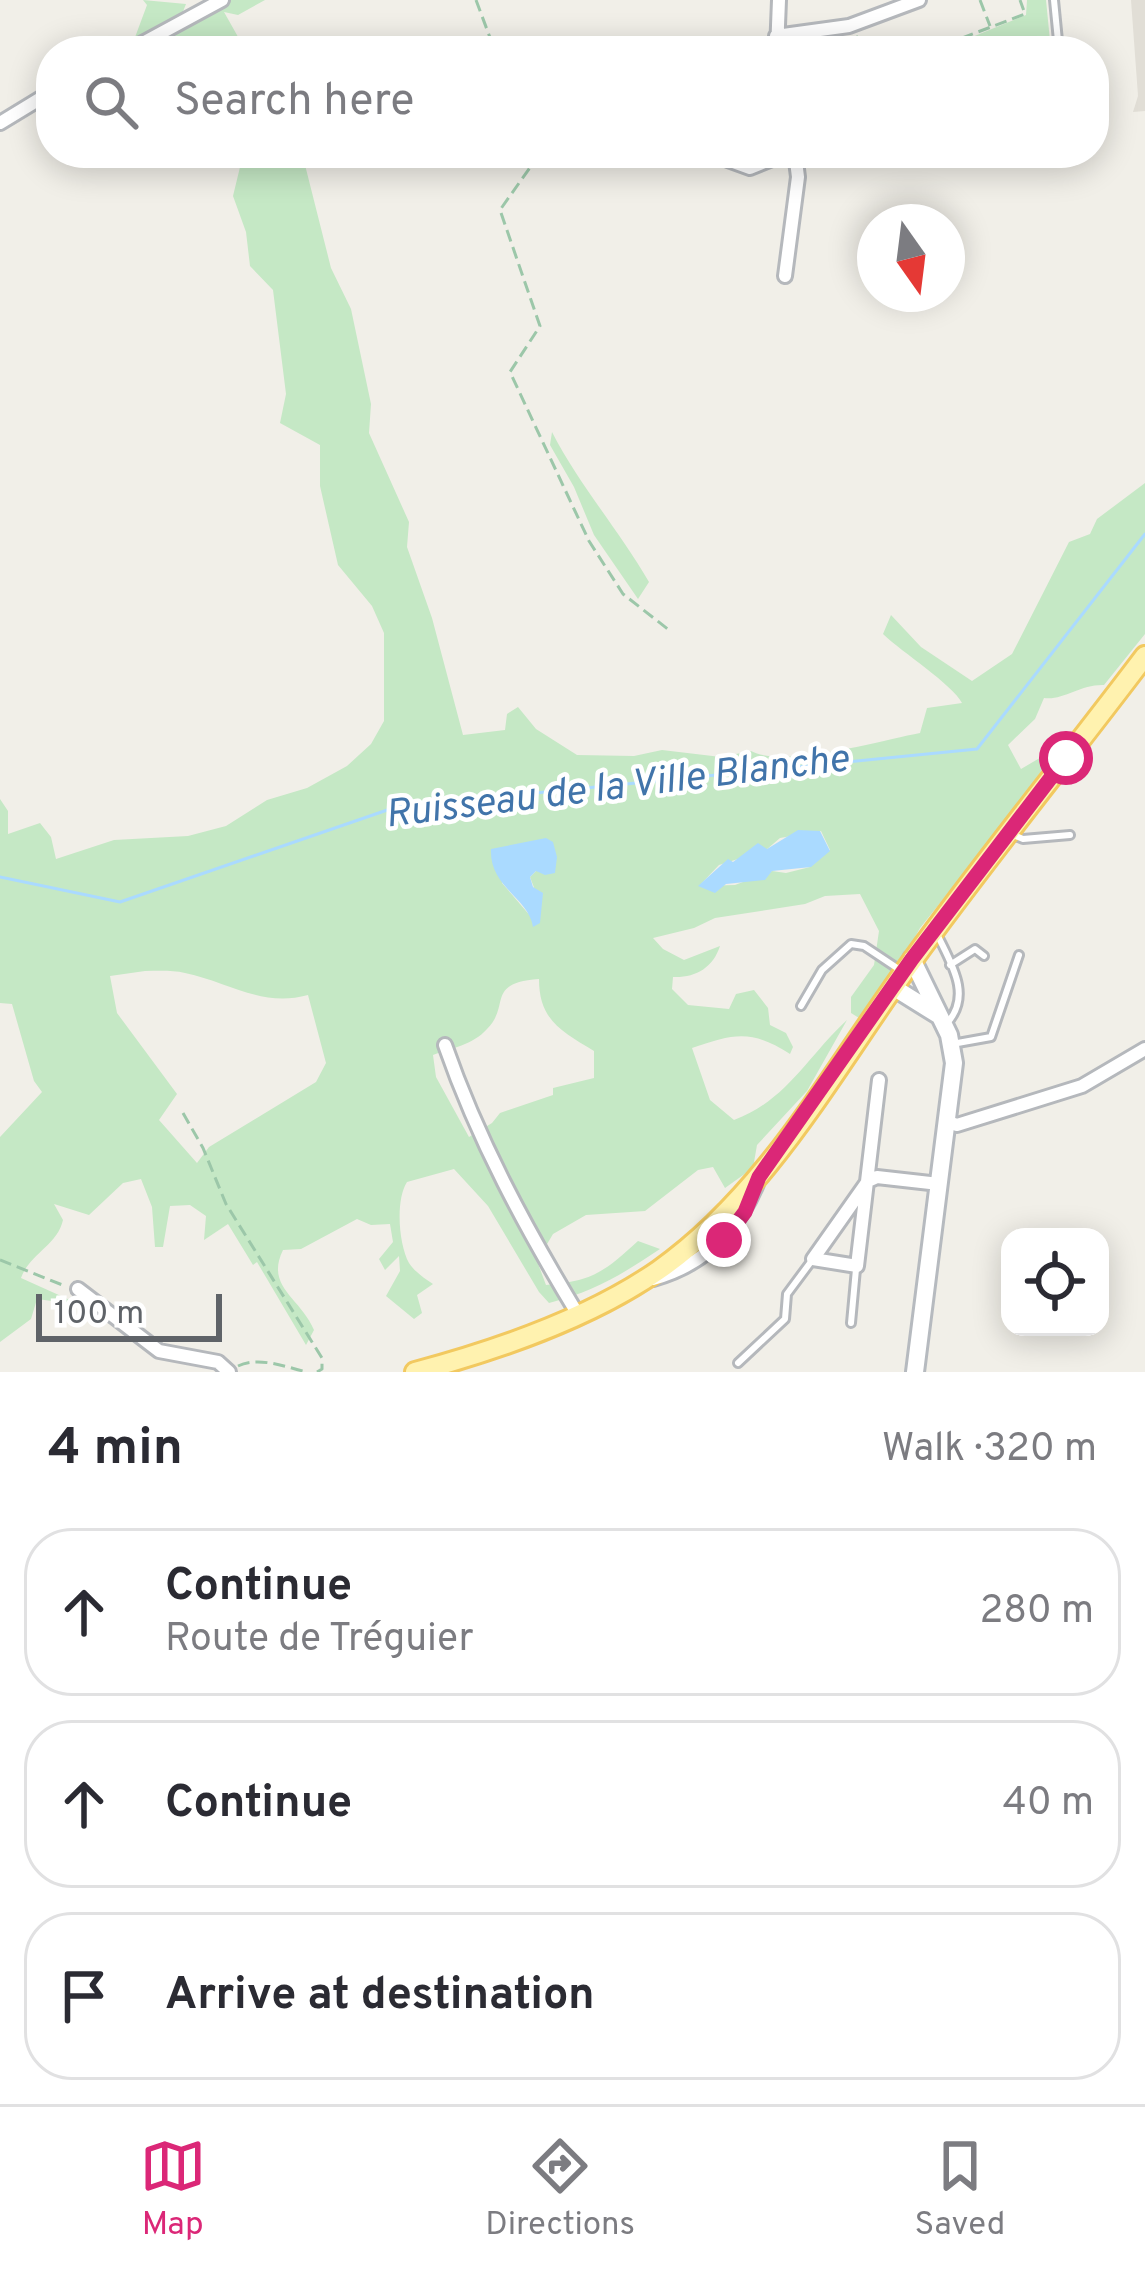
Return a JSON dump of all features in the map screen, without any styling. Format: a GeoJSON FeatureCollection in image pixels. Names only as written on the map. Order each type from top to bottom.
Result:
{"type":"FeatureCollection","features":[{"type":"Feature","properties":{"kind":"main road"},"geometry":{"type":"LineString","coordinates":[[415,1372],[577,1313],[639,1282],[708,1230],[759,1177],[1007,832],[1145,656]]}},
{"type":"Feature","properties":{"kind":"street"},"geometry":{"type":"LineString","coordinates":[[156,36],[222,0]]}},
{"type":"Feature","properties":{"kind":"street"},"geometry":{"type":"LineString","coordinates":[[777,36],[779,0]]}},
{"type":"Feature","properties":{"kind":"street"},"geometry":{"type":"LineString","coordinates":[[809,36],[919,0]]}},
{"type":"Feature","properties":{"kind":"street"},"geometry":{"type":"LineString","coordinates":[[0,123],[36,101]]}},
{"type":"Feature","properties":{"kind":"street"},"geometry":{"type":"LineString","coordinates":[[785,275],[795,168]]}},
{"type":"Feature","properties":{"kind":"street"},"geometry":{"type":"LineString","coordinates":[[903,973],[945,1028],[948,1122],[915,1372]]}},
{"type":"Feature","properties":{"kind":"street"},"geometry":{"type":"LineString","coordinates":[[903,973],[945,1028]]}},
{"type":"Feature","properties":{"kind":"street"},"geometry":{"type":"LineString","coordinates":[[445,1045],[465,1102],[504,1184],[577,1313]]}},
{"type":"Feature","properties":{"kind":"street"},"geometry":{"type":"LineString","coordinates":[[948,1122],[957,1125],[1082,1086],[1145,1049]]}},
{"type":"Feature","properties":{"kind":"street"},"geometry":{"type":"LineString","coordinates":[[879,1080],[868,1181],[856,1266],[813,1259],[868,1181],[878,1177],[939,1184]]}},
{"type":"Feature","properties":{"kind":"street"},"geometry":{"type":"LineString","coordinates":[[78,1289],[159,1351],[218,1362],[231,1372]]}},
{"type":"Feature","properties":{"kind":"lane"},"geometry":{"type":"LineString","coordinates":[[1054,0],[1058,36]]}},
{"type":"Feature","properties":{"kind":"lane"},"geometry":{"type":"LineString","coordinates":[[1007,832],[1023,839],[1070,835]]}},
{"type":"Feature","properties":{"kind":"lane"},"geometry":{"type":"LineString","coordinates":[[935,930],[961,1005],[945,1028],[991,1037],[1019,955]]}},
{"type":"Feature","properties":{"kind":"lane"},"geometry":{"type":"LineString","coordinates":[[802,1006],[822,970],[851,944],[882,956],[903,973]]}},
{"type":"Feature","properties":{"kind":"lane"},"geometry":{"type":"LineString","coordinates":[[950,964],[975,949],[984,956]]}},
{"type":"Feature","properties":{"kind":"lane"},"geometry":{"type":"LineString","coordinates":[[738,1364],[784,1319],[787,1294],[813,1259]]}},
{"type":"Feature","properties":{"kind":"lane"},"geometry":{"type":"LineString","coordinates":[[851,1323],[856,1266]]}},
{"type":"Feature","properties":{"kind":"path"},"geometry":{"type":"LineString","coordinates":[[476,0],[489,36]]}},
{"type":"Feature","properties":{"kind":"path"},"geometry":{"type":"LineString","coordinates":[[980,0],[992,30]]}},
{"type":"Feature","properties":{"kind":"path"},"geometry":{"type":"LineString","coordinates":[[974,36],[1024,14],[1021,0]]}},
{"type":"Feature","properties":{"kind":"path"},"geometry":{"type":"LineString","coordinates":[[530,168],[500,210],[540,326],[510,373],[589,542],[623,594],[669,630]]}},
{"type":"Feature","properties":{"kind":"path"},"geometry":{"type":"LineString","coordinates":[[183,1113],[226,1204],[322,1358],[322,1369],[317,1372]]}},
{"type":"Feature","properties":{"kind":"path"},"geometry":{"type":"LineString","coordinates":[[0,1260],[78,1289]]}},
{"type":"Feature","properties":{"kind":"path"},"geometry":{"type":"LineString","coordinates":[[231,1372],[247,1362],[307,1372]]}},
{"type":"Feature","properties":{"kind":"shaded area"},"geometry":{"type":"Polygon","coordinates":[[[1131,0],[1145,0],[1145,111],[1133,112],[1138,96],[1131,0]]]}},
{"type":"Feature","properties":{"kind":"green space"},"geometry":{"type":"Polygon","coordinates":[[[143,0],[186,4],[182,14],[209,0],[265,0],[238,15],[224,12],[238,36],[135,36],[147,5],[143,0]]]}},
{"type":"Feature","properties":{"kind":"green space"},"geometry":{"type":"Polygon","coordinates":[[[1027,0],[1046,0],[1050,36],[975,36],[1026,15],[1027,0]]]}},
{"type":"Feature","properties":{"kind":"green space"},"geometry":{"type":"Polygon","coordinates":[[[240,168],[306,168],[331,268],[351,309],[371,404],[369,433],[409,522],[407,547],[432,618],[463,735],[505,730],[507,714],[518,707],[536,729],[577,755],[634,756],[662,750],[721,757],[751,751],[786,757],[920,733],[927,708],[962,703],[883,634],[891,615],[921,647],[972,681],[1012,654],[1069,542],[1090,534],[1097,519],[1145,483],[1145,634],[1104,685],[1044,698],[1035,719],[1008,745],[1021,769],[1055,749],[1025,797],[920,928],[859,1018],[851,1013],[851,997],[874,965],[879,931],[860,894],[825,896],[805,904],[715,918],[653,938],[684,960],[720,946],[702,970],[673,977],[672,989],[688,1005],[729,1009],[736,994],[754,990],[768,1008],[770,1025],[786,1033],[793,1047],[790,1054],[742,1036],[692,1048],[710,1100],[734,1120],[782,1090],[847,1020],[807,1091],[757,1145],[753,1168],[725,1188],[713,1167],[698,1170],[645,1211],[586,1215],[553,1234],[537,1261],[546,1285],[597,1273],[638,1241],[660,1249],[633,1267],[549,1303],[488,1206],[454,1169],[407,1182],[403,1190],[400,1223],[406,1255],[414,1269],[433,1284],[417,1295],[422,1313],[414,1319],[386,1296],[400,1271],[399,1256],[385,1270],[379,1259],[393,1242],[390,1224],[371,1225],[357,1219],[301,1249],[283,1250],[281,1283],[314,1330],[306,1345],[257,1262],[253,1265],[228,1224],[204,1240],[206,1216],[190,1205],[170,1206],[163,1247],[155,1247],[152,1207],[141,1179],[123,1183],[89,1215],[54,1204],[63,1220],[60,1229],[21,1278],[81,1305],[37,1299],[31,1319],[0,1342],[0,1137],[42,1092],[34,1081],[12,1004],[0,1003],[0,799],[8,811],[8,834],[40,823],[51,837],[56,859],[114,840],[188,836],[226,826],[267,800],[307,788],[347,766],[371,744],[384,721],[384,633],[372,606],[338,565],[320,486],[320,445],[280,423],[286,394],[273,290],[250,266],[246,232],[233,196],[240,168]],[[821,831],[780,838],[766,850],[719,865],[699,886],[735,885],[772,871],[810,867],[830,850],[821,831]],[[503,849],[502,883],[533,925],[541,906],[530,877],[536,871],[503,849]],[[175,971],[110,976],[117,1013],[177,1094],[159,1120],[197,1163],[209,1147],[316,1082],[326,1063],[308,995],[260,996],[175,971]],[[539,979],[511,985],[494,1020],[481,1034],[433,1055],[436,1077],[469,1137],[500,1113],[553,1095],[553,1088],[594,1078],[594,1051],[554,1023],[543,1005],[539,979]]]}},
{"type":"Feature","properties":{"kind":"green space"},"geometry":{"type":"Polygon","coordinates":[[[552,432],[649,582],[638,599],[594,535],[550,445],[552,432]]]}},
{"type":"Feature","properties":{"kind":"water"},"geometry":{"type":"Polygon","coordinates":[[[798,830],[820,831],[830,851],[811,867],[772,871],[765,880],[726,884],[715,893],[698,886],[728,859],[733,862],[758,843],[767,849],[798,830]]]}},
{"type":"Feature","properties":{"kind":"water"},"geometry":{"type":"Polygon","coordinates":[[[546,838],[553,842],[557,857],[555,873],[536,871],[530,877],[533,887],[543,893],[540,923],[533,927],[496,873],[491,849],[546,838]]]}},
{"type":"Feature","properties":{"kind":"waterway","name":"Ruisseau de la Ville Blanche"},"geometry":{"type":"LineString","coordinates":[[0,877],[120,902],[396,807],[977,749],[1145,534]]}},
{"type":"Feature","properties":{"kind":"route"},"geometry":{"type":"LineString","coordinates":[[724,1240],[745,1212],[759,1177],[912,959],[1066,758]]}}]}
